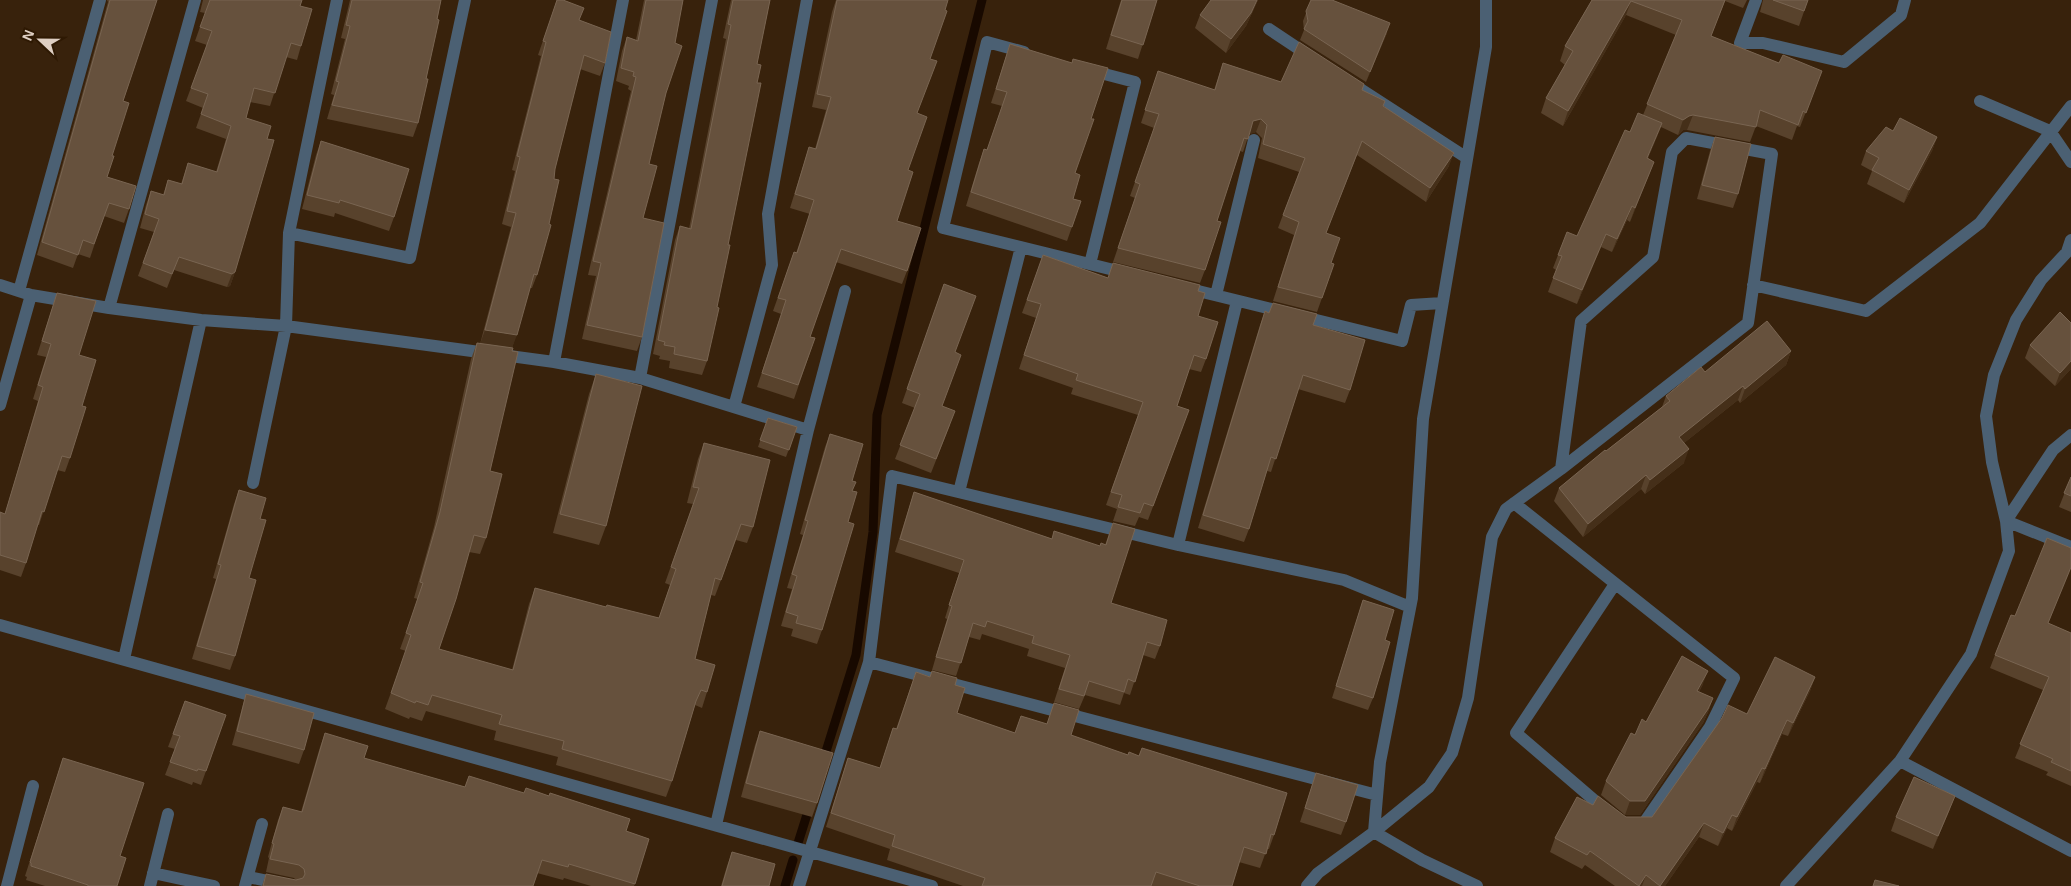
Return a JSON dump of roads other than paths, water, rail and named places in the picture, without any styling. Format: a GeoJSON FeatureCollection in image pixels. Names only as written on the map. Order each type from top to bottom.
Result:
{"type":"FeatureCollection","features":[{"type":"Feature","properties":{"kind":"street"},"geometry":{"type":"LineString","coordinates":[[19,291],[100,0]]}},
{"type":"Feature","properties":{"kind":"street"},"geometry":{"type":"LineString","coordinates":[[109,308],[195,0]]}},
{"type":"Feature","properties":{"kind":"street"},"geometry":{"type":"LineString","coordinates":[[253,483],[286,326],[289,233],[337,0]]}},
{"type":"Feature","properties":{"kind":"street"},"geometry":{"type":"LineString","coordinates":[[289,233],[410,258],[465,0]]}},
{"type":"Feature","properties":{"kind":"street"},"geometry":{"type":"LineString","coordinates":[[554,362],[623,0]]}},
{"type":"Feature","properties":{"kind":"street"},"geometry":{"type":"LineString","coordinates":[[640,378],[712,0]]}},
{"type":"Feature","properties":{"kind":"street"},"geometry":{"type":"LineString","coordinates":[[734,407],[772,265],[768,214],[807,0]]}},
{"type":"Feature","properties":{"kind":"street"},"geometry":{"type":"LineString","coordinates":[[1374,832],[1380,762],[1412,598],[1423,419],[1486,47],[1486,0]]}},
{"type":"Feature","properties":{"kind":"street"},"geometry":{"type":"LineString","coordinates":[[1756,0],[1740,43],[1763,44],[1844,62],[1901,15],[1905,0]]}},
{"type":"Feature","properties":{"kind":"street"},"geometry":{"type":"LineString","coordinates":[[1269,30],[1318,62]]}},
{"type":"Feature","properties":{"kind":"street"},"geometry":{"type":"LineString","coordinates":[[1033,54],[987,42],[943,228],[1138,276]]}},
{"type":"Feature","properties":{"kind":"street"},"geometry":{"type":"LineString","coordinates":[[1080,67],[1135,82],[1090,264]]}},
{"type":"Feature","properties":{"kind":"street"},"geometry":{"type":"LineString","coordinates":[[1335,72],[1467,158]]}},
{"type":"Feature","properties":{"kind":"street"},"geometry":{"type":"LineString","coordinates":[[1980,101],[2050,131],[2071,162]]}},
{"type":"Feature","properties":{"kind":"street"},"geometry":{"type":"LineString","coordinates":[[1753,285],[1866,312],[1980,223],[2071,106]]}},
{"type":"Feature","properties":{"kind":"street"},"geometry":{"type":"LineString","coordinates":[[1307,886],[1318,872],[1374,832],[1428,787],[1452,753],[1468,698],[1492,537],[1506,509],[1561,469],[1748,323],[1772,154],[1686,138],[1672,152],[1652,257],[1581,321],[1561,469]]}},
{"type":"Feature","properties":{"kind":"street"},"geometry":{"type":"LineString","coordinates":[[1216,295],[1254,140]]}},
{"type":"Feature","properties":{"kind":"street"},"geometry":{"type":"LineString","coordinates":[[1786,886],[1900,760],[1970,654],[2009,551],[2006,521],[1992,462],[1986,416],[1994,375],[2016,320],[2041,280],[2066,252],[2071,240]]}},
{"type":"Feature","properties":{"kind":"street"},"geometry":{"type":"LineString","coordinates":[[959,492],[1021,247]]}},
{"type":"Feature","properties":{"kind":"street"},"geometry":{"type":"LineString","coordinates":[[0,285],[31,295],[109,308],[201,320],[286,326],[554,362],[640,378],[808,430]]}},
{"type":"Feature","properties":{"kind":"street"},"geometry":{"type":"LineString","coordinates":[[1177,286],[1402,341],[1411,305],[1442,303]]}},
{"type":"Feature","properties":{"kind":"street"},"geometry":{"type":"LineString","coordinates":[[716,825],[808,430],[845,291]]}},
{"type":"Feature","properties":{"kind":"street"},"geometry":{"type":"LineString","coordinates":[[0,405],[31,295]]}},
{"type":"Feature","properties":{"kind":"street"},"geometry":{"type":"LineString","coordinates":[[1178,545],[1236,301]]}},
{"type":"Feature","properties":{"kind":"street"},"geometry":{"type":"LineString","coordinates":[[124,659],[201,320]]}},
{"type":"Feature","properties":{"kind":"street"},"geometry":{"type":"LineString","coordinates":[[2006,521],[2053,450],[2071,435]]}},
{"type":"Feature","properties":{"kind":"street"},"geometry":{"type":"LineString","coordinates":[[799,886],[869,662],[892,476],[1178,545],[1344,580],[1410,607]]}},
{"type":"Feature","properties":{"kind":"street"},"geometry":{"type":"LineString","coordinates":[[1514,503],[1734,678],[1710,727],[1644,823],[1618,820],[1516,733],[1615,584]]}},
{"type":"Feature","properties":{"kind":"street"},"geometry":{"type":"LineString","coordinates":[[2006,521],[2071,547]]}},
{"type":"Feature","properties":{"kind":"street"},"geometry":{"type":"LineString","coordinates":[[0,625],[932,886]]}},
{"type":"Feature","properties":{"kind":"street"},"geometry":{"type":"LineString","coordinates":[[869,662],[1377,795]]}},
{"type":"Feature","properties":{"kind":"street"},"geometry":{"type":"LineString","coordinates":[[1900,760],[2071,851]]}},
{"type":"Feature","properties":{"kind":"street"},"geometry":{"type":"LineString","coordinates":[[7,886],[33,786]]}},
{"type":"Feature","properties":{"kind":"street"},"geometry":{"type":"LineString","coordinates":[[150,886],[168,814]]}},
{"type":"Feature","properties":{"kind":"street"},"geometry":{"type":"LineString","coordinates":[[262,824],[247,881],[292,886]]}},
{"type":"Feature","properties":{"kind":"street"},"geometry":{"type":"LineString","coordinates":[[1374,832],[1422,860],[1477,886]]}},
{"type":"Feature","properties":{"kind":"street"},"geometry":{"type":"LineString","coordinates":[[153,873],[214,886]]}},
{"type":"Feature","properties":{"kind":"waterway"},"geometry":{"type":"LineString","coordinates":[[823,761],[856,655],[873,532],[877,415],[982,0]]}},
{"type":"Feature","properties":{"kind":"waterway"},"geometry":{"type":"LineString","coordinates":[[798,843],[810,805]]}},
{"type":"Feature","properties":{"kind":"waterway"},"geometry":{"type":"LineString","coordinates":[[785,886],[793,860]]}}]}
